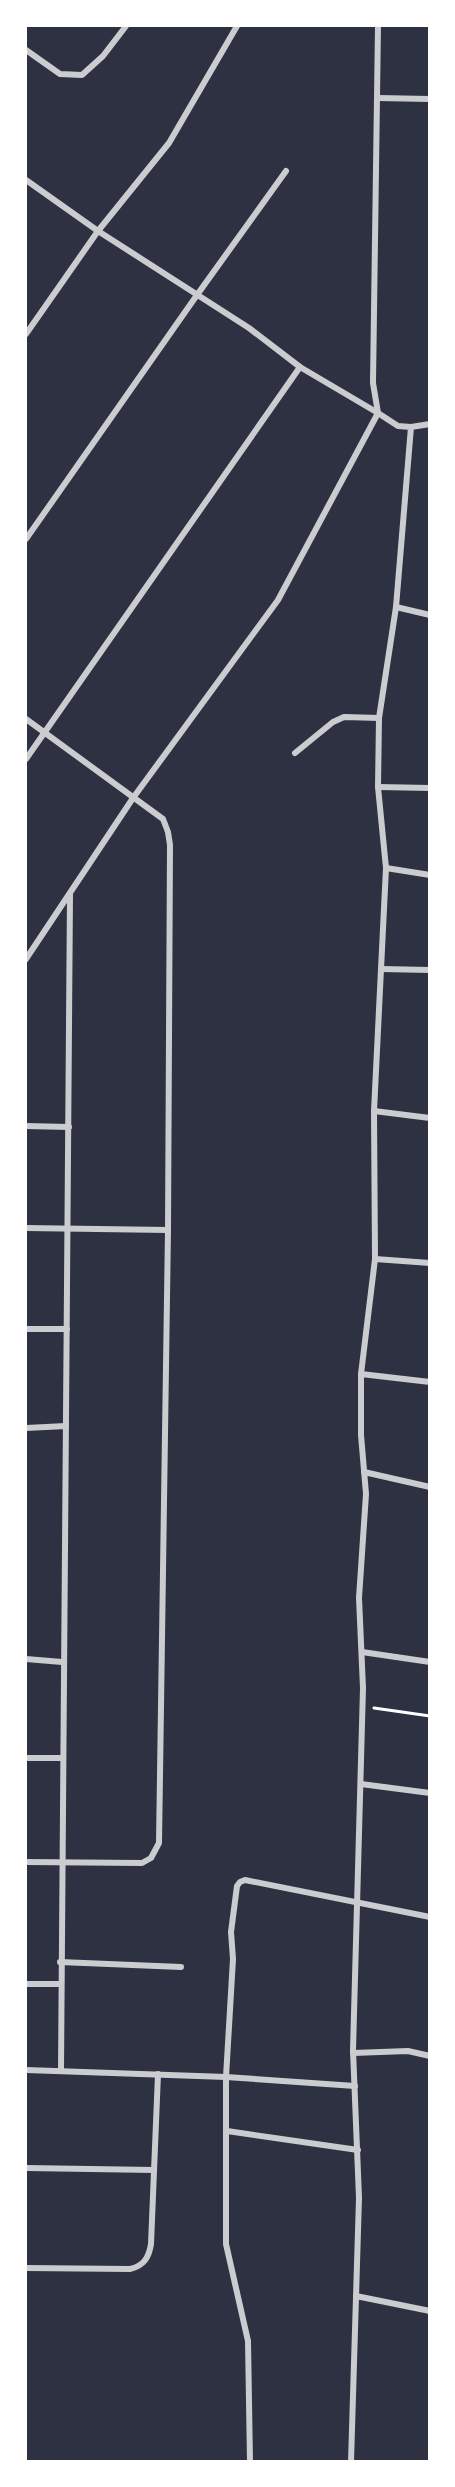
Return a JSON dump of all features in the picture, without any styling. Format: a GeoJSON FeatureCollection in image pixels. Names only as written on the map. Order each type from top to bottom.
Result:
{"type":"FeatureCollection","features":[{"type":"Feature","properties":{"kind":"street"},"geometry":{"type":"LineString","coordinates":[[26,50],[60,74],[82,75],[103,56],[126,26]]}},
{"type":"Feature","properties":{"kind":"street"},"geometry":{"type":"LineString","coordinates":[[26,334],[98,231],[169,144],[237,26]]}},
{"type":"Feature","properties":{"kind":"street"},"geometry":{"type":"LineString","coordinates":[[26,959],[133,798],[278,600],[378,413],[372,369],[378,26]]}},
{"type":"Feature","properties":{"kind":"street"},"geometry":{"type":"LineString","coordinates":[[378,98],[429,99]]}},
{"type":"Feature","properties":{"kind":"street"},"geometry":{"type":"LineString","coordinates":[[26,539],[196,295],[286,171]]}},
{"type":"Feature","properties":{"kind":"street"},"geometry":{"type":"LineString","coordinates":[[26,180],[98,231],[249,328],[300,367],[398,426],[411,427],[429,424]]}},
{"type":"Feature","properties":{"kind":"street"},"geometry":{"type":"LineString","coordinates":[[26,759],[300,367]]}},
{"type":"Feature","properties":{"kind":"street"},"geometry":{"type":"LineString","coordinates":[[351,2462],[358,2150],[353,2053],[363,1706],[359,1598],[366,1494],[361,1435],[362,1374],[375,1259],[374,1111],[386,868],[378,788],[379,718],[396,607],[411,427]]}},
{"type":"Feature","properties":{"kind":"street"},"geometry":{"type":"LineString","coordinates":[[396,607],[429,615]]}},
{"type":"Feature","properties":{"kind":"street"},"geometry":{"type":"LineString","coordinates":[[295,753],[333,722],[344,717],[379,718]]}},
{"type":"Feature","properties":{"kind":"street"},"geometry":{"type":"LineString","coordinates":[[26,719],[162,819],[170,837],[168,1230],[159,1843],[151,1858],[142,1863],[26,1862]]}},
{"type":"Feature","properties":{"kind":"street"},"geometry":{"type":"LineString","coordinates":[[378,788],[429,788]]}},
{"type":"Feature","properties":{"kind":"street"},"geometry":{"type":"LineString","coordinates":[[386,868],[429,875]]}},
{"type":"Feature","properties":{"kind":"street"},"geometry":{"type":"LineString","coordinates":[[61,2071],[62,1662],[70,894]]}},
{"type":"Feature","properties":{"kind":"street"},"geometry":{"type":"LineString","coordinates":[[381,969],[429,970]]}},
{"type":"Feature","properties":{"kind":"street"},"geometry":{"type":"LineString","coordinates":[[374,1111],[429,1118]]}},
{"type":"Feature","properties":{"kind":"street"},"geometry":{"type":"LineString","coordinates":[[26,1126],[69,1127]]}},
{"type":"Feature","properties":{"kind":"street"},"geometry":{"type":"LineString","coordinates":[[26,1228],[168,1230]]}},
{"type":"Feature","properties":{"kind":"street"},"geometry":{"type":"LineString","coordinates":[[375,1259],[429,1263]]}},
{"type":"Feature","properties":{"kind":"street"},"geometry":{"type":"LineString","coordinates":[[26,1329],[67,1329]]}},
{"type":"Feature","properties":{"kind":"street"},"geometry":{"type":"LineString","coordinates":[[362,1374],[429,1382]]}},
{"type":"Feature","properties":{"kind":"street"},"geometry":{"type":"LineString","coordinates":[[26,1428],[66,1426]]}},
{"type":"Feature","properties":{"kind":"street"},"geometry":{"type":"LineString","coordinates":[[364,1472],[429,1487]]}},
{"type":"Feature","properties":{"kind":"street"},"geometry":{"type":"LineString","coordinates":[[362,1652],[429,1662]]}},
{"type":"Feature","properties":{"kind":"street"},"geometry":{"type":"LineString","coordinates":[[26,1659],[62,1662]]}},
{"type":"Feature","properties":{"kind":"street"},"geometry":{"type":"LineString","coordinates":[[26,1758],[63,1758]]}},
{"type":"Feature","properties":{"kind":"street"},"geometry":{"type":"LineString","coordinates":[[361,1784],[429,1793]]}},
{"type":"Feature","properties":{"kind":"street"},"geometry":{"type":"LineString","coordinates":[[250,2462],[248,2341],[226,2244],[226,2077],[233,1959],[232,1924],[238,1883],[249,1881],[429,1917]]}},
{"type":"Feature","properties":{"kind":"street"},"geometry":{"type":"LineString","coordinates":[[60,1962],[181,1967]]}},
{"type":"Feature","properties":{"kind":"street"},"geometry":{"type":"LineString","coordinates":[[26,1984],[60,1984]]}},
{"type":"Feature","properties":{"kind":"street"},"geometry":{"type":"LineString","coordinates":[[353,2053],[408,2051],[429,2056]]}},
{"type":"Feature","properties":{"kind":"street"},"geometry":{"type":"LineString","coordinates":[[26,2070],[226,2077],[355,2086]]}},
{"type":"Feature","properties":{"kind":"street"},"geometry":{"type":"LineString","coordinates":[[26,2268],[130,2269],[142,2264],[147,2258],[151,2244],[158,2074]]}},
{"type":"Feature","properties":{"kind":"street"},"geometry":{"type":"LineString","coordinates":[[227,2131],[358,2150]]}},
{"type":"Feature","properties":{"kind":"street"},"geometry":{"type":"LineString","coordinates":[[26,2168],[154,2170]]}},
{"type":"Feature","properties":{"kind":"street"},"geometry":{"type":"LineString","coordinates":[[356,2296],[429,2311]]}},
{"type":"Feature","properties":{"kind":"path"},"geometry":{"type":"LineString","coordinates":[[363,1706],[429,1716]]}}]}
